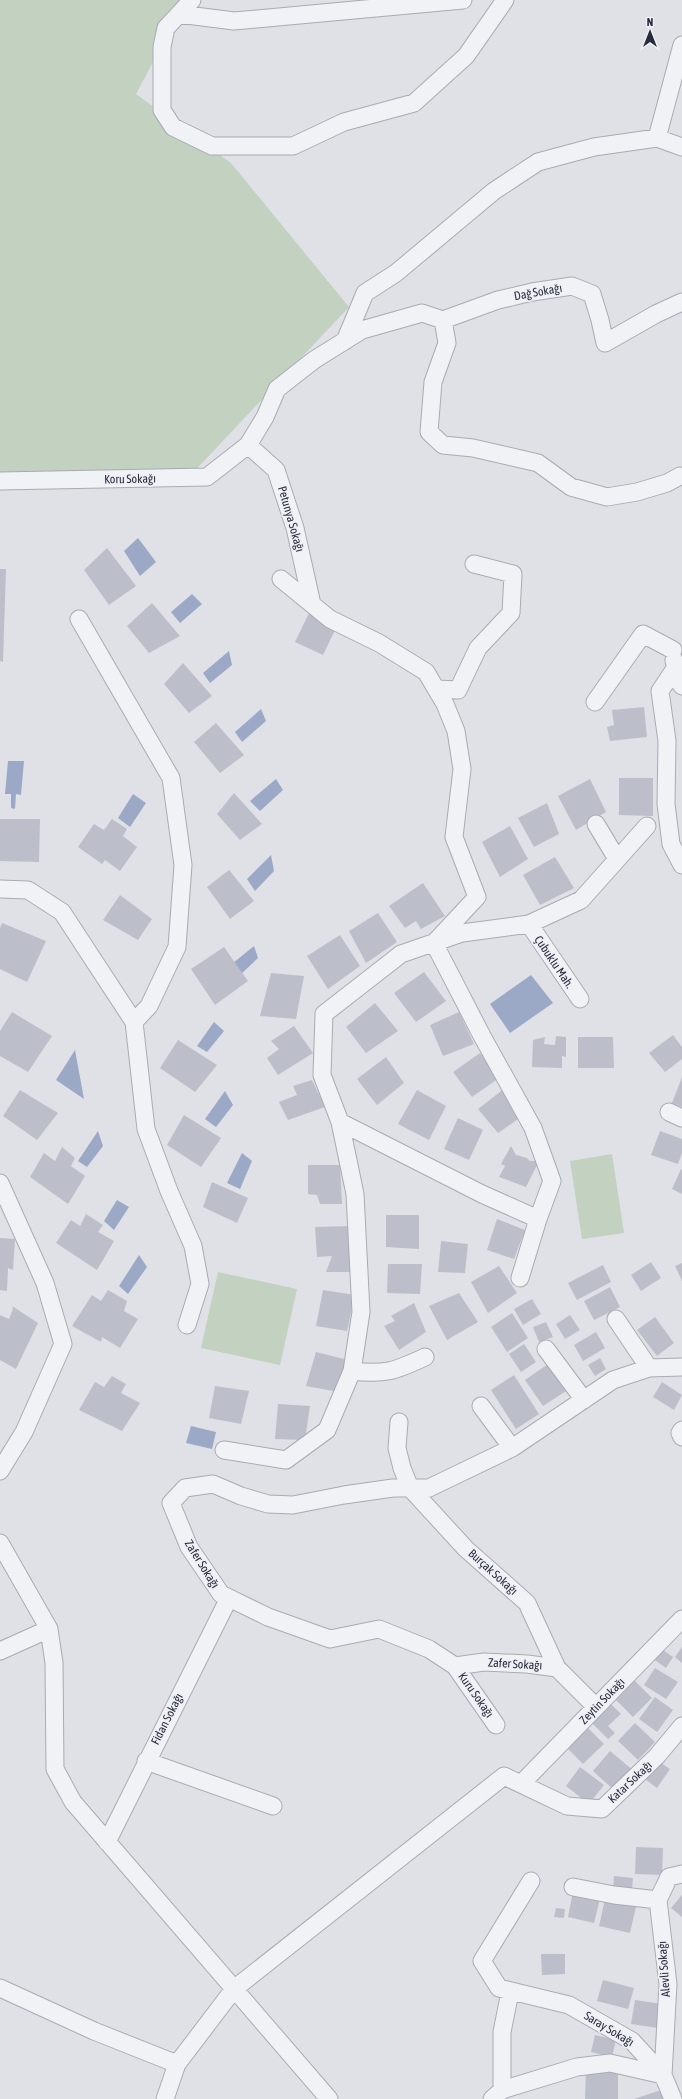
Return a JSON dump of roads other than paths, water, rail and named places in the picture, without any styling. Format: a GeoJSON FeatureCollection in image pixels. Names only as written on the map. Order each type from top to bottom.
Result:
{"type":"FeatureCollection","features":[{"type":"Feature","properties":{"kind":"street"},"geometry":{"type":"LineString","coordinates":[[192,0],[166,28],[162,47],[162,110],[173,128],[212,146],[293,146],[344,122],[414,103],[466,56],[505,0]]}},
{"type":"Feature","properties":{"kind":"street"},"geometry":{"type":"LineString","coordinates":[[179,14],[234,21],[463,0]]}},
{"type":"Feature","properties":{"kind":"street"},"geometry":{"type":"LineString","coordinates":[[657,138],[682,45]]}},
{"type":"Feature","properties":{"kind":"street"},"geometry":{"type":"LineString","coordinates":[[345,341],[365,293],[396,273],[494,191],[538,162],[594,147],[657,138],[682,147]]}},
{"type":"Feature","properties":{"kind":"street","name":"Dağ Sokağı"},"geometry":{"type":"LineString","coordinates":[[443,320],[498,300],[532,292],[572,286],[592,294],[605,343],[656,314],[682,302]]}},
{"type":"Feature","properties":{"kind":"street"},"geometry":{"type":"LineString","coordinates":[[248,445],[265,417],[277,389],[314,360],[362,330],[422,313],[443,320],[447,343],[434,382],[429,432],[443,445],[473,448],[538,462],[571,487],[607,497],[638,492],[667,483],[681,474]]}},
{"type":"Feature","properties":{"kind":"street","name":"Koru Sokağı"},"geometry":{"type":"LineString","coordinates":[[0,481],[207,477],[248,445]]}},
{"type":"Feature","properties":{"kind":"street","name":"Petunya Sokağı"},"geometry":{"type":"LineString","coordinates":[[248,445],[276,470],[296,528],[312,604]]}},
{"type":"Feature","properties":{"kind":"street"},"geometry":{"type":"LineString","coordinates":[[437,689],[458,690],[478,648],[511,613],[513,574],[474,564]]}},
{"type":"Feature","properties":{"kind":"street"},"geometry":{"type":"LineString","coordinates":[[281,579],[330,619],[379,642],[426,672],[445,704],[456,732],[462,769],[454,837],[477,897],[434,942]]}},
{"type":"Feature","properties":{"kind":"street"},"geometry":{"type":"LineString","coordinates":[[79,619],[171,778],[183,865],[177,947],[149,1006],[134,1022]]}},
{"type":"Feature","properties":{"kind":"street"},"geometry":{"type":"LineString","coordinates":[[595,702],[643,634],[677,649],[676,667],[678,680],[682,686]]}},
{"type":"Feature","properties":{"kind":"street"},"geometry":{"type":"LineString","coordinates":[[676,667],[660,691],[667,741],[666,804],[671,844],[682,865]]}},
{"type":"Feature","properties":{"kind":"street"},"geometry":{"type":"LineString","coordinates":[[596,824],[617,859]]}},
{"type":"Feature","properties":{"kind":"street"},"geometry":{"type":"LineString","coordinates":[[224,1450],[286,1460],[327,1430],[352,1370],[361,1304],[355,1194],[340,1122],[322,1075],[324,1014],[401,954],[462,933],[529,924],[581,900],[647,826]]}},
{"type":"Feature","properties":{"kind":"street"},"geometry":{"type":"LineString","coordinates":[[0,889],[28,890],[62,912],[134,1022],[146,1129],[169,1190],[193,1246],[200,1284],[187,1325]]}},
{"type":"Feature","properties":{"kind":"street","name":"Çubuklu Mah."},"geometry":{"type":"LineString","coordinates":[[529,924],[580,999]]}},
{"type":"Feature","properties":{"kind":"street"},"geometry":{"type":"LineString","coordinates":[[434,942],[482,1036],[533,1128],[552,1181],[538,1219],[520,1278]]}},
{"type":"Feature","properties":{"kind":"street"},"geometry":{"type":"LineString","coordinates":[[340,1122],[482,1194],[538,1219]]}},
{"type":"Feature","properties":{"kind":"street"},"geometry":{"type":"LineString","coordinates":[[0,1183],[46,1284],[63,1344],[24,1432],[0,1471]]}},
{"type":"Feature","properties":{"kind":"street"},"geometry":{"type":"LineString","coordinates":[[616,1319],[649,1368]]}},
{"type":"Feature","properties":{"kind":"street"},"geometry":{"type":"LineString","coordinates":[[546,1349],[584,1400]]}},
{"type":"Feature","properties":{"kind":"street"},"geometry":{"type":"LineString","coordinates":[[352,1370],[374,1374],[396,1371],[425,1357]]}},
{"type":"Feature","properties":{"kind":"street","name":"Zafer Sokağı"},"geometry":{"type":"LineString","coordinates":[[596,1708],[558,1668],[527,1664],[484,1662],[455,1666],[429,1649],[379,1629],[330,1639],[268,1617],[221,1594],[189,1547],[171,1503],[185,1488],[213,1484],[241,1496],[268,1504],[293,1505],[344,1495],[410,1488],[429,1488],[512,1448],[613,1380],[649,1368],[682,1366]]}},
{"type":"Feature","properties":{"kind":"street"},"geometry":{"type":"LineString","coordinates":[[481,1406],[512,1448]]}},
{"type":"Feature","properties":{"kind":"street"},"geometry":{"type":"LineString","coordinates":[[399,1422],[397,1448],[402,1468],[410,1488]]}},
{"type":"Feature","properties":{"kind":"street"},"geometry":{"type":"LineString","coordinates":[[682,1430],[680,1434],[682,1437]]}},
{"type":"Feature","properties":{"kind":"street","name":"Burçak Sokağı"},"geometry":{"type":"LineString","coordinates":[[410,1488],[466,1549],[528,1603],[558,1668]]}},
{"type":"Feature","properties":{"kind":"street"},"geometry":{"type":"LineString","coordinates":[[0,1543],[49,1629],[54,1663],[55,1769],[73,1802],[329,2099]]}},
{"type":"Feature","properties":{"kind":"street","name":"Fidan Sokağı"},"geometry":{"type":"LineString","coordinates":[[107,1842],[146,1760],[229,1598]]}},
{"type":"Feature","properties":{"kind":"street","name":"Zeytin Sokağı"},"geometry":{"type":"LineString","coordinates":[[521,1784],[682,1619]]}},
{"type":"Feature","properties":{"kind":"street"},"geometry":{"type":"LineString","coordinates":[[0,1651],[49,1629]]}},
{"type":"Feature","properties":{"kind":"street","name":"Kuru Sokağı"},"geometry":{"type":"LineString","coordinates":[[455,1666],[496,1725]]}},
{"type":"Feature","properties":{"kind":"street","name":"Katar Sokağı"},"geometry":{"type":"LineString","coordinates":[[521,1784],[567,1806],[602,1809],[657,1756],[682,1726]]}},
{"type":"Feature","properties":{"kind":"street"},"geometry":{"type":"LineString","coordinates":[[146,1760],[273,1806]]}},
{"type":"Feature","properties":{"kind":"street"},"geometry":{"type":"LineString","coordinates":[[165,2099],[177,2064],[234,1989],[504,1776],[521,1784]]}},
{"type":"Feature","properties":{"kind":"street"},"geometry":{"type":"LineString","coordinates":[[573,1887],[614,1895],[658,1900],[669,1877],[682,1874]]}},
{"type":"Feature","properties":{"kind":"street"},"geometry":{"type":"LineString","coordinates":[[497,2094],[502,2032],[510,1992],[499,1988],[482,1961],[531,1881]]}},
{"type":"Feature","properties":{"kind":"street","name":"Alevli Sokağı"},"geometry":{"type":"LineString","coordinates":[[658,1900],[668,1984],[663,2075],[673,2099]]}},
{"type":"Feature","properties":{"kind":"street"},"geometry":{"type":"LineString","coordinates":[[0,1988],[94,2031],[177,2064]]}},
{"type":"Feature","properties":{"kind":"street","name":"Saray Sokağı"},"geometry":{"type":"LineString","coordinates":[[510,1992],[569,2005],[632,2041],[663,2075]]}},
{"type":"Feature","properties":{"kind":"street","name":"Saray Sokağı"},"geometry":{"type":"LineString","coordinates":[[497,2094],[577,2067],[610,2063],[663,2075]]}},
{"type":"Feature","properties":{"kind":"water"},"geometry":{"type":"Polygon","coordinates":[[[138,538],[156,562],[140,576],[124,551],[138,538]]]}},
{"type":"Feature","properties":{"kind":"water"},"geometry":{"type":"Polygon","coordinates":[[[192,594],[202,604],[180,623],[171,612],[192,594]]]}},
{"type":"Feature","properties":{"kind":"water"},"geometry":{"type":"Polygon","coordinates":[[[229,651],[232,665],[210,683],[203,673],[229,651]]]}},
{"type":"Feature","properties":{"kind":"water"},"geometry":{"type":"Polygon","coordinates":[[[261,709],[266,721],[242,742],[235,732],[261,709]]]}},
{"type":"Feature","properties":{"kind":"water"},"geometry":{"type":"Polygon","coordinates":[[[8,761],[24,761],[21,795],[16,794],[15,809],[11,808],[11,794],[5,794],[8,761]]]}},
{"type":"Feature","properties":{"kind":"water"},"geometry":{"type":"Polygon","coordinates":[[[276,779],[283,790],[260,811],[250,801],[276,779]]]}},
{"type":"Feature","properties":{"kind":"water"},"geometry":{"type":"Polygon","coordinates":[[[133,794],[146,803],[130,827],[118,818],[133,794]]]}},
{"type":"Feature","properties":{"kind":"water"},"geometry":{"type":"Polygon","coordinates":[[[271,855],[274,871],[255,891],[247,879],[271,855]]]}},
{"type":"Feature","properties":{"kind":"water"},"geometry":{"type":"Polygon","coordinates":[[[254,946],[258,958],[241,974],[233,963],[254,946]]]}},
{"type":"Feature","properties":{"kind":"water"},"geometry":{"type":"Polygon","coordinates":[[[531,975],[553,1003],[510,1033],[490,1004],[531,975]]]}},
{"type":"Feature","properties":{"kind":"water"},"geometry":{"type":"Polygon","coordinates":[[[214,1022],[224,1031],[207,1052],[197,1046],[214,1022]]]}},
{"type":"Feature","properties":{"kind":"water"},"geometry":{"type":"Polygon","coordinates":[[[75,1050],[84,1099],[56,1080],[75,1050]]]}},
{"type":"Feature","properties":{"kind":"water"},"geometry":{"type":"Polygon","coordinates":[[[225,1091],[233,1105],[216,1127],[205,1119],[225,1091]]]}},
{"type":"Feature","properties":{"kind":"water"},"geometry":{"type":"Polygon","coordinates":[[[98,1131],[103,1146],[87,1167],[78,1161],[98,1131]]]}},
{"type":"Feature","properties":{"kind":"water"},"geometry":{"type":"Polygon","coordinates":[[[242,1153],[252,1161],[240,1189],[227,1183],[242,1153]]]}},
{"type":"Feature","properties":{"kind":"water"},"geometry":{"type":"Polygon","coordinates":[[[117,1200],[129,1207],[114,1230],[104,1221],[117,1200]]]}},
{"type":"Feature","properties":{"kind":"water"},"geometry":{"type":"Polygon","coordinates":[[[139,1255],[147,1267],[128,1294],[119,1286],[139,1255]]]}},
{"type":"Feature","properties":{"kind":"water"},"geometry":{"type":"Polygon","coordinates":[[[191,1426],[216,1432],[212,1449],[186,1443],[191,1426]]]}}]}
